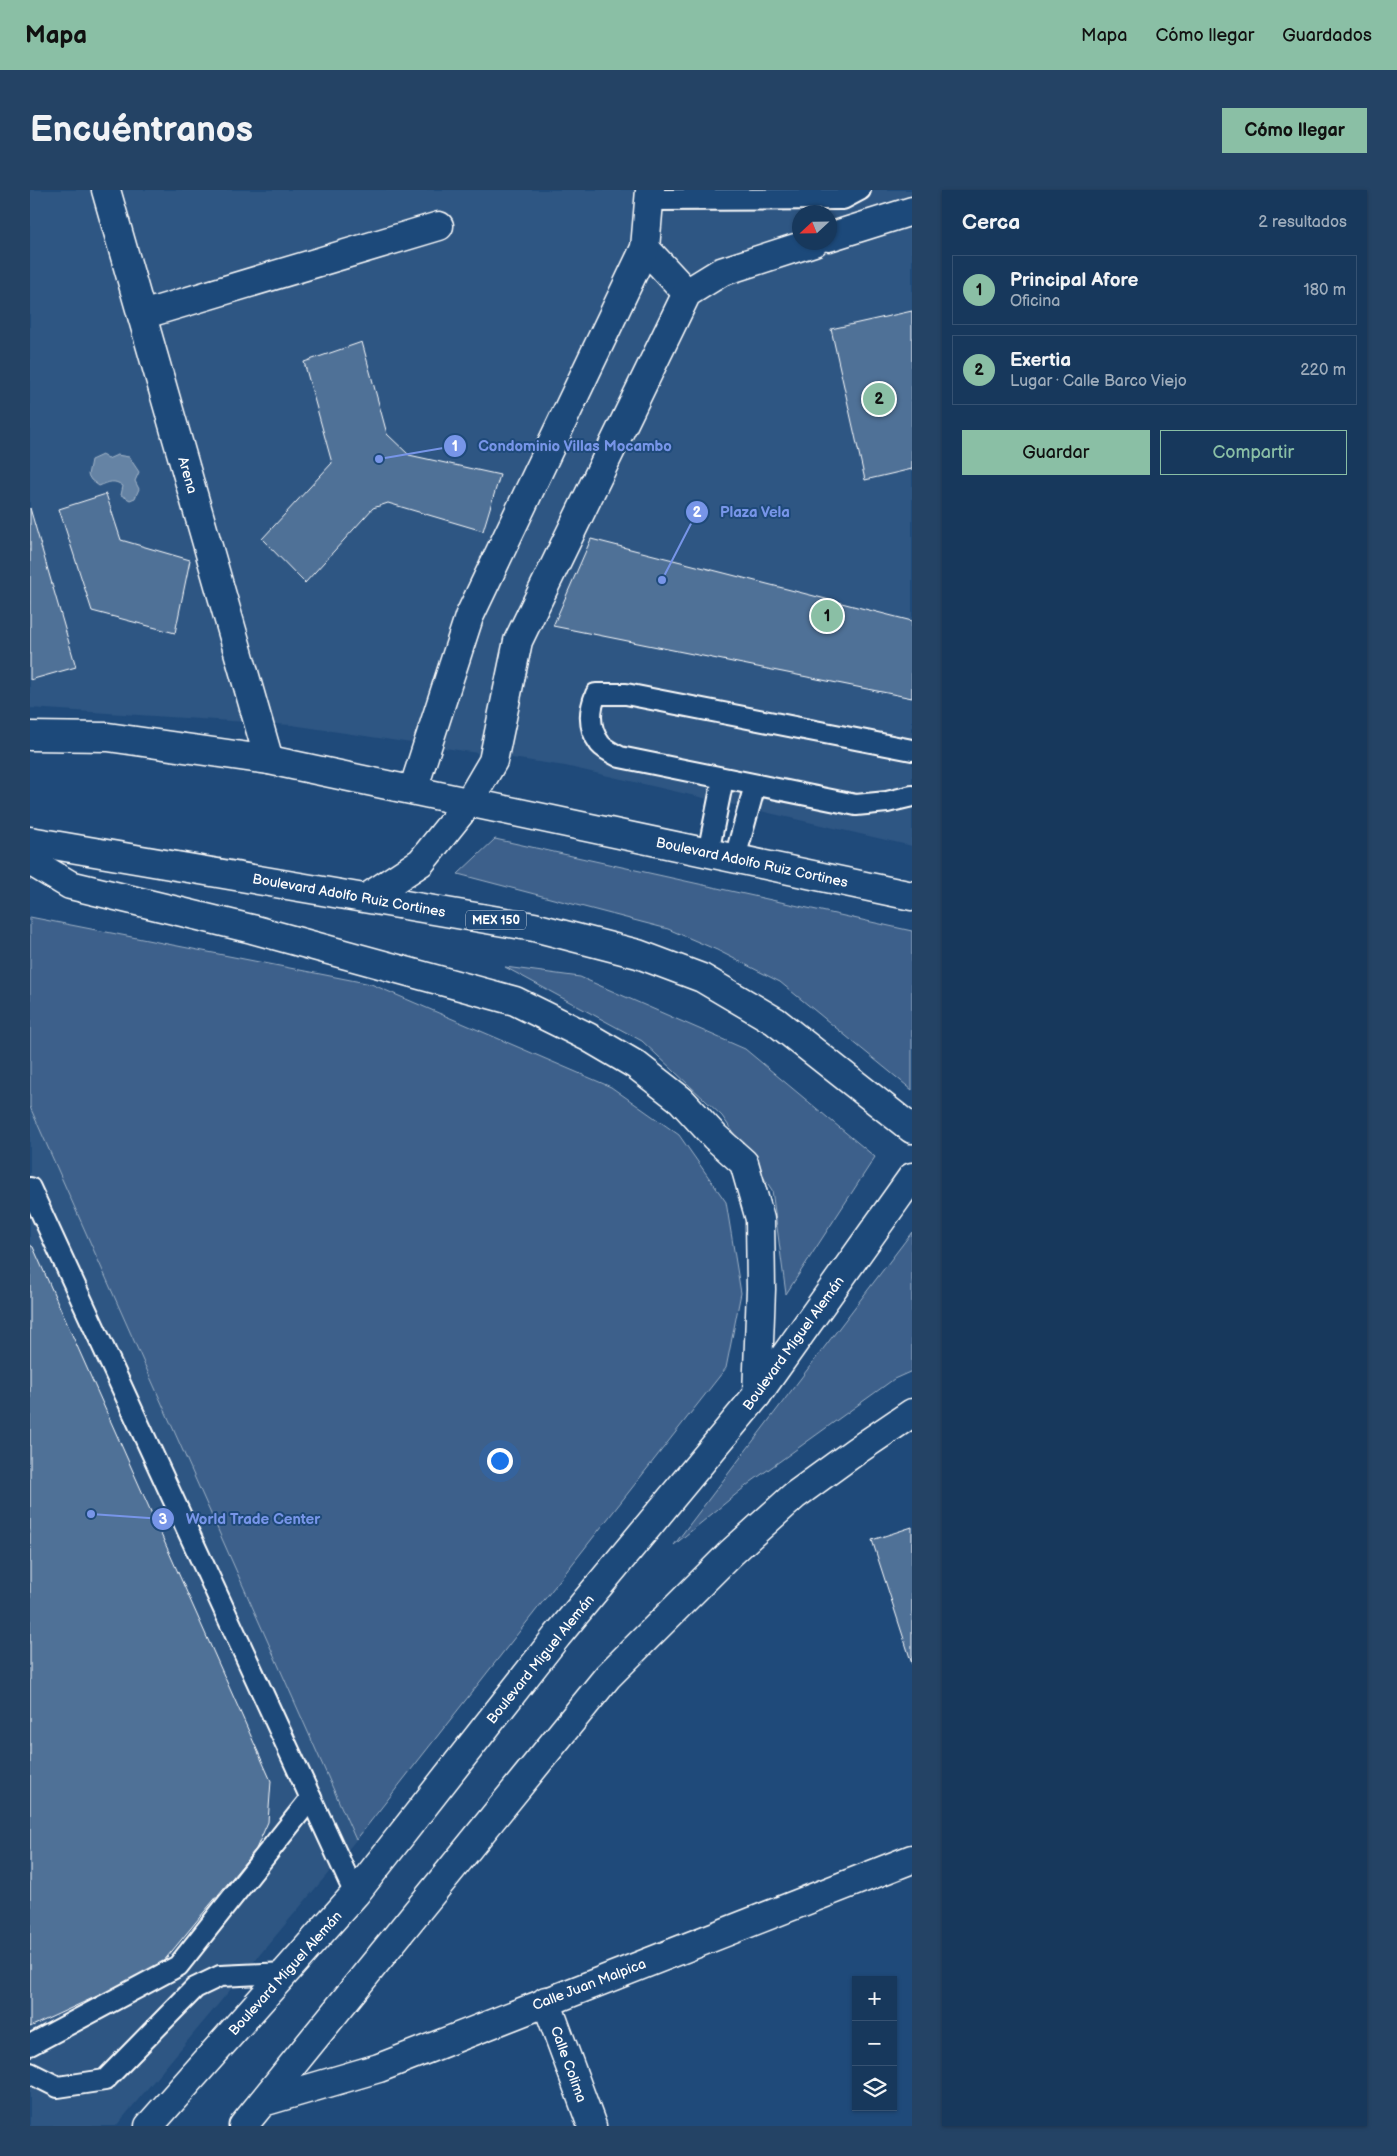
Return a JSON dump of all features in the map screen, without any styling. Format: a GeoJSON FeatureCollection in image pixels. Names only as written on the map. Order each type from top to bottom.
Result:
{"type":"FeatureCollection","features":[{"type":"Feature","properties":{"kind":"main road","name":"Arena"},"geometry":{"type":"LineString","coordinates":[[106,190],[269,760]]}},
{"type":"Feature","properties":{"kind":"main road"},"geometry":{"type":"LineString","coordinates":[[413,790],[469,617],[645,248],[649,195]]}},
{"type":"Feature","properties":{"kind":"main road"},"geometry":{"type":"LineString","coordinates":[[837,236],[912,211]]}},
{"type":"Feature","properties":{"kind":"main road"},"geometry":{"type":"LineString","coordinates":[[142,315],[439,226]]}},
{"type":"Feature","properties":{"kind":"main road"},"geometry":{"type":"LineString","coordinates":[[645,248],[687,293]]}},
{"type":"Feature","properties":{"kind":"main road"},"geometry":{"type":"LineString","coordinates":[[368,897],[421,862],[469,802],[493,761],[518,641],[687,293],[721,272],[792,249]]}},
{"type":"Feature","properties":{"kind":"main road","name":"Boulevard Adolfo Ruiz Cortines"},"geometry":{"type":"LineString","coordinates":[[30,736],[108,737],[269,760],[912,896]]}},
{"type":"Feature","properties":{"kind":"main road","name":"Boulevard Adolfo Ruiz Cortines"},"geometry":{"type":"LineString","coordinates":[[30,842],[368,897],[534,927],[638,954],[702,978],[775,1021],[912,1129]]}},
{"type":"Feature","properties":{"kind":"main road"},"geometry":{"type":"LineString","coordinates":[[30,861],[70,885],[252,929],[515,1001],[588,1037],[636,1064],[681,1100],[715,1137],[744,1163],[760,1219],[761,1289],[757,1395]]}},
{"type":"Feature","properties":{"kind":"main road","name":"Boulevard Miguel Alemán"},"geometry":{"type":"LineString","coordinates":[[149,2126],[355,1894],[557,1636],[757,1395],[912,1177]]}},
{"type":"Feature","properties":{"kind":"main road"},"geometry":{"type":"LineString","coordinates":[[243,2126],[608,1676],[731,1553],[794,1496],[856,1451],[912,1414]]}},
{"type":"Feature","properties":{"kind":"main road","name":"Calle Juan Malpica"},"geometry":{"type":"LineString","coordinates":[[264,2102],[379,2068],[912,1859]]}},
{"type":"Feature","properties":{"kind":"main road","name":"Calle Colima"},"geometry":{"type":"LineString","coordinates":[[546,2001],[592,2126]]}},
{"type":"Feature","properties":{"kind":"lane"},"geometry":{"type":"LineString","coordinates":[[649,195],[843,199],[860,190]]}},
{"type":"Feature","properties":{"kind":"lane"},"geometry":{"type":"LineString","coordinates":[[912,750],[626,694],[596,694],[590,710],[591,724],[600,745],[620,757],[856,805],[887,802],[912,796]]}},
{"type":"Feature","properties":{"kind":"lane"},"geometry":{"type":"LineString","coordinates":[[708,853],[723,779]]}},
{"type":"Feature","properties":{"kind":"lane"},"geometry":{"type":"LineString","coordinates":[[735,858],[755,785]]}},
{"type":"Feature","properties":{"kind":"lane"},"geometry":{"type":"LineString","coordinates":[[30,1188],[355,1894]]}},
{"type":"Feature","properties":{"kind":"lane"},"geometry":{"type":"LineString","coordinates":[[30,2045],[178,1966],[310,1798]]}},
{"type":"Feature","properties":{"kind":"lane"},"geometry":{"type":"LineString","coordinates":[[30,2073],[58,2088],[105,2080],[195,1988],[220,1976],[285,1973]]}},
{"type":"Feature","properties":{"kind":"shaded area"},"geometry":{"type":"Polygon","coordinates":[[[30,190],[912,190],[912,846],[565,766],[292,725],[30,708],[30,190]]]}},
{"type":"Feature","properties":{"kind":"shaded area"},"geometry":{"type":"Polygon","coordinates":[[[102,455],[108,459],[117,455],[129,457],[139,472],[135,481],[139,489],[135,498],[130,500],[121,495],[123,486],[117,482],[109,482],[99,486],[91,480],[88,475],[91,460],[102,455]]]}},
{"type":"Feature","properties":{"kind":"shaded area"},"geometry":{"type":"Polygon","coordinates":[[[495,839],[912,931],[912,1090],[780,982],[717,950],[668,929],[458,874],[495,839]]]}},
{"type":"Feature","properties":{"kind":"shaded area"},"geometry":{"type":"Polygon","coordinates":[[[30,917],[371,984],[611,1087],[679,1135],[726,1202],[741,1293],[726,1368],[356,1840],[30,1107],[30,917]]]}},
{"type":"Feature","properties":{"kind":"shaded area"},"geometry":{"type":"Polygon","coordinates":[[[505,967],[580,977],[745,1049],[875,1157],[786,1294],[772,1190],[722,1116],[642,1041],[505,967]]]}},
{"type":"Feature","properties":{"kind":"shaded area"},"geometry":{"type":"Polygon","coordinates":[[[30,1107],[356,1840],[116,2126],[30,2126],[30,1107]]]}},
{"type":"Feature","properties":{"kind":"shaded area"},"geometry":{"type":"Polygon","coordinates":[[[912,1232],[912,1371],[894,1379],[751,1482],[674,1545],[912,1232]]]}},
{"type":"Feature","properties":{"kind":"building"},"geometry":{"type":"Polygon","coordinates":[[[912,311],[912,469],[865,480],[831,329],[912,311]]]}},
{"type":"Feature","properties":{"kind":"building"},"geometry":{"type":"Polygon","coordinates":[[[362,342],[387,434],[409,455],[500,475],[483,531],[388,503],[373,508],[305,583],[262,539],[332,463],[304,362],[362,342]]]}},
{"type":"Feature","properties":{"kind":"building"},"geometry":{"type":"Polygon","coordinates":[[[106,494],[121,540],[190,560],[175,633],[92,611],[59,509],[106,494]]]}},
{"type":"Feature","properties":{"kind":"building"},"geometry":{"type":"Polygon","coordinates":[[[30,508],[76,667],[30,680],[30,508]]]}},
{"type":"Feature","properties":{"kind":"building"},"geometry":{"type":"Polygon","coordinates":[[[591,539],[912,621],[912,698],[553,626],[591,539]]]}},
{"type":"Feature","properties":{"kind":"building"},"geometry":{"type":"Polygon","coordinates":[[[30,1245],[33,1247],[271,1781],[268,1822],[256,1849],[158,1968],[30,2027],[30,1245]]]}},
{"type":"Feature","properties":{"kind":"building"},"geometry":{"type":"Polygon","coordinates":[[[912,1527],[912,1664],[872,1540],[912,1527]]]}},
{"type":"Feature","properties":{"kind":"place","name":"Exertia"},"geometry":{"type":"Point","coordinates":[879,399]}},
{"type":"Feature","properties":{"kind":"place","name":"Condominio Villas Mocambo"},"geometry":{"type":"Point","coordinates":[379,459]}},
{"type":"Feature","properties":{"kind":"place","name":"Plaza Vela"},"geometry":{"type":"Point","coordinates":[662,580]}},
{"type":"Feature","properties":{"kind":"place","name":"Principal Afore"},"geometry":{"type":"Point","coordinates":[827,616]}},
{"type":"Feature","properties":{"kind":"place","name":"World Trade Center"},"geometry":{"type":"Point","coordinates":[91,1514]}}]}
